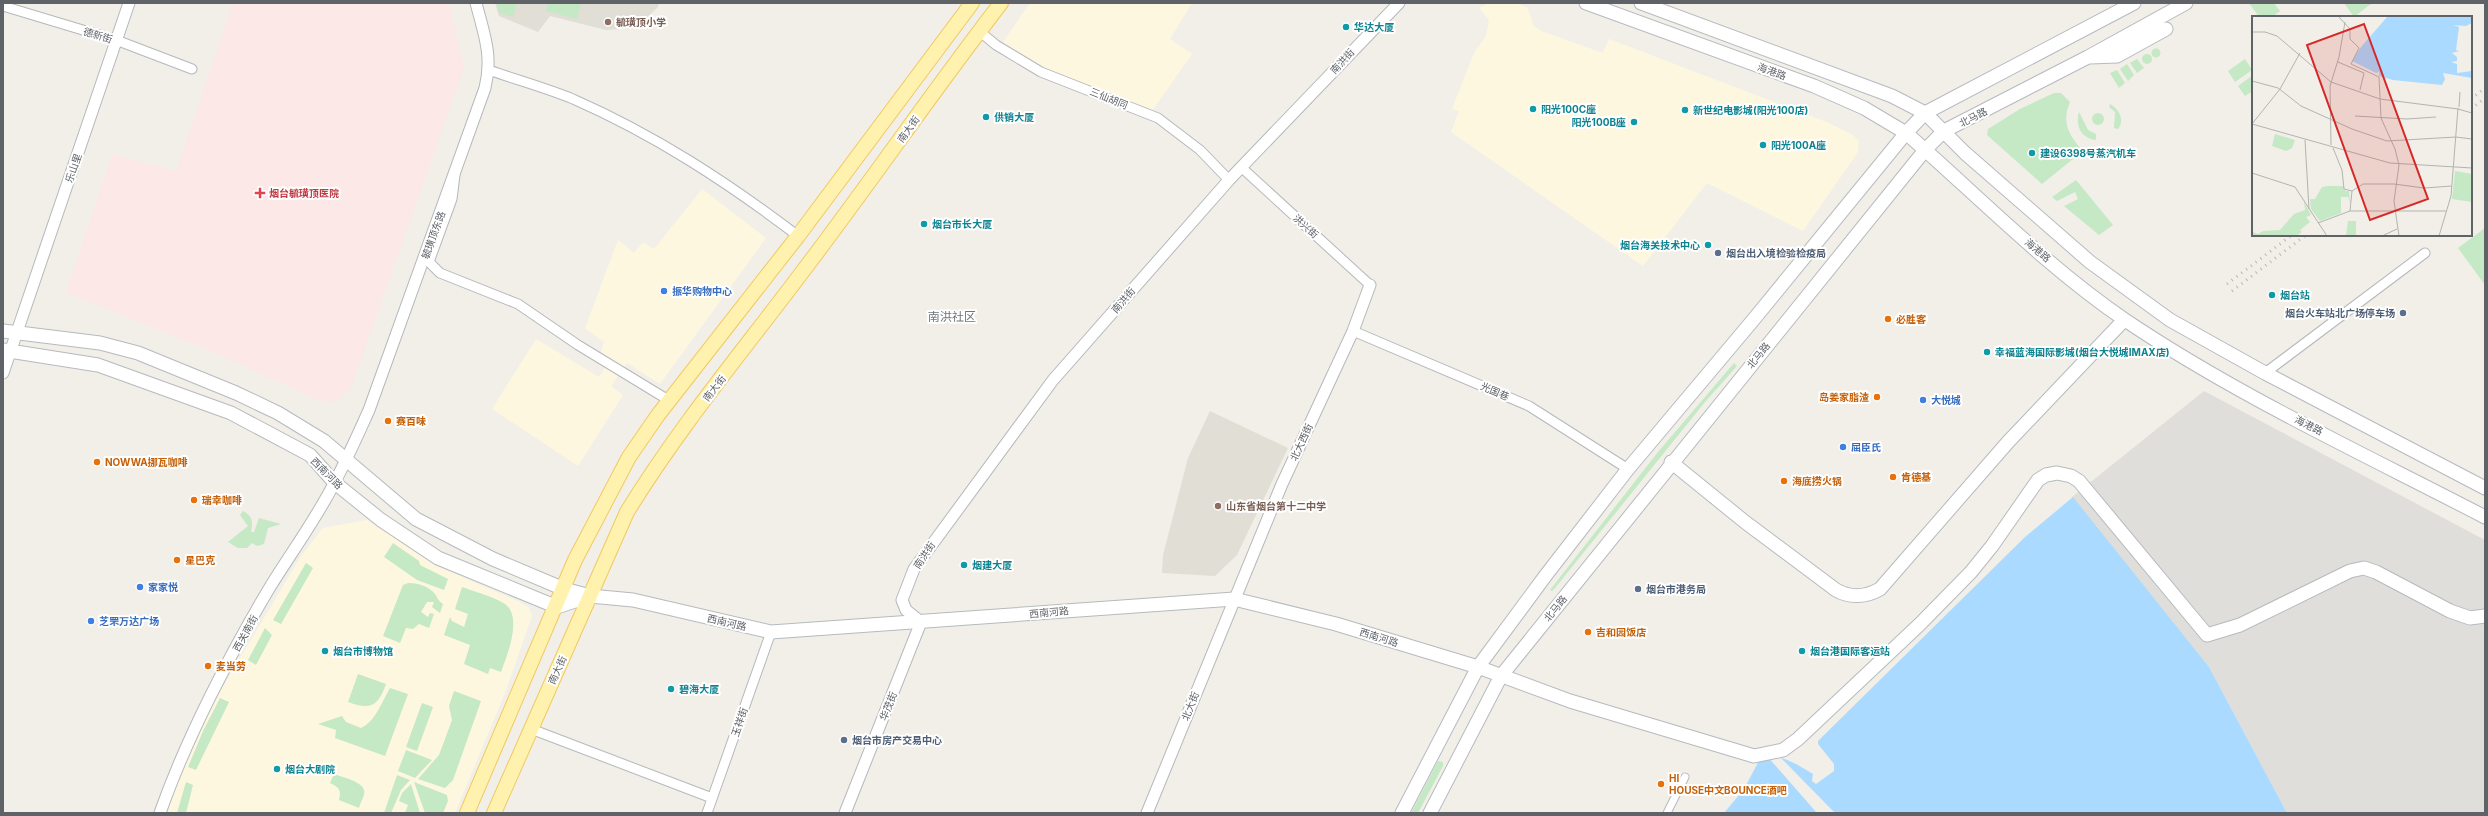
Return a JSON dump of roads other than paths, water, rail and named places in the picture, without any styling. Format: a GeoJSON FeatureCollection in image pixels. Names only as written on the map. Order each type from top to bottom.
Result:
{"type":"FeatureCollection","features":[{"type":"Feature","properties":{"kind":"main road"},"geometry":{"type":"LineString","coordinates":[[467,813],[576,560],[608,495],[629,457],[670,401],[798,236],[972,3]]}},
{"type":"Feature","properties":{"kind":"main road","name":"南大街"},"geometry":{"type":"LineString","coordinates":[[494,813],[627,512],[668,448],[804,270],[1001,3]]}},
{"type":"Feature","properties":{"kind":"main road","name":"海港路"},"geometry":{"type":"LineString","coordinates":[[1586,3],[1814,86],[1864,108],[1906,134],[2073,281],[2124,320],[2176,353],[2271,406],[2485,517]]}},
{"type":"Feature","properties":{"kind":"main road","name":"海港路"},"geometry":{"type":"LineString","coordinates":[[1641,3],[1892,96],[1925,113],[2090,262],[2170,320],[2265,373],[2485,488]]}},
{"type":"Feature","properties":{"kind":"main road"},"geometry":{"type":"LineString","coordinates":[[1402,813],[1478,667],[1628,469],[1906,134],[1925,113],[2134,3]]}},
{"type":"Feature","properties":{"kind":"main road","name":"北马路"},"geometry":{"type":"LineString","coordinates":[[1430,813],[1501,676],[1925,150],[1944,131],[2088,57],[2186,3]]}},
{"type":"Feature","properties":{"kind":"main road"},"geometry":{"type":"LineString","coordinates":[[2088,57],[2117,56],[2166,30]]}},
{"type":"Feature","properties":{"kind":"main road"},"geometry":{"type":"LineString","coordinates":[[1672,462],[1745,522],[1836,590],[1852,596],[1874,593],[1880,589],[2008,442],[2124,320]]}},
{"type":"Feature","properties":{"kind":"main road","name":"西南河路"},"geometry":{"type":"LineString","coordinates":[[3,331],[100,343],[138,353],[278,413],[324,441],[346,462],[416,520],[493,559],[564,589],[590,596],[632,600],[771,632],[1234,599],[1336,624],[1478,667],[1570,701],[1742,754],[1754,756],[1783,750],[1798,739],[1920,624],[1983,558],[2034,485],[2046,475],[2057,473],[2071,476],[2092,495],[2207,635],[2240,625],[2350,571],[2364,568],[2376,572],[2450,611],[2470,618],[2485,616]]}},
{"type":"Feature","properties":{"kind":"main road","name":"西南河路"},"geometry":{"type":"LineString","coordinates":[[7,351],[109,369],[231,413],[310,455],[335,483],[381,520],[438,558],[557,607],[590,596]]}},
{"type":"Feature","properties":{"kind":"street","name":"乐山里"},"geometry":{"type":"LineString","coordinates":[[3,372],[7,351],[17,333],[129,3]]}},
{"type":"Feature","properties":{"kind":"street","name":"毓璜顶东路"},"geometry":{"type":"LineString","coordinates":[[346,462],[369,410],[479,109],[489,70],[488,46],[476,3]]}},
{"type":"Feature","properties":{"kind":"street","name":"南洪街"},"geometry":{"type":"LineString","coordinates":[[921,622],[906,610],[902,600],[914,568],[1053,380],[1229,180],[1399,3]]}},
{"type":"Feature","properties":{"kind":"street","name":"德新街"},"geometry":{"type":"LineString","coordinates":[[3,6],[116,40],[192,69]]}},
{"type":"Feature","properties":{"kind":"street","name":"三仙胡同"},"geometry":{"type":"LineString","coordinates":[[979,32],[996,45],[1041,72],[1158,118],[1200,150],[1229,180]]}},
{"type":"Feature","properties":{"kind":"street"},"geometry":{"type":"LineString","coordinates":[[489,70],[571,99],[644,133],[704,168],[798,236]]}},
{"type":"Feature","properties":{"kind":"street","name":"洪兴街"},"geometry":{"type":"LineString","coordinates":[[1241,167],[1370,285]]}},
{"type":"Feature","properties":{"kind":"street"},"geometry":{"type":"LineString","coordinates":[[455,174],[456,185],[452,199],[429,262],[432,266],[440,273],[518,304],[578,345],[670,401]]}},
{"type":"Feature","properties":{"kind":"street"},"geometry":{"type":"LineString","coordinates":[[2265,373],[2426,253]]}},
{"type":"Feature","properties":{"kind":"street","name":"北大西街"},"geometry":{"type":"LineString","coordinates":[[1234,599],[1282,484],[1353,332],[1370,285]]}},
{"type":"Feature","properties":{"kind":"street","name":"光国巷"},"geometry":{"type":"LineString","coordinates":[[1353,332],[1529,406],[1628,469]]}},
{"type":"Feature","properties":{"kind":"street","name":"西关南街"},"geometry":{"type":"LineString","coordinates":[[160,813],[197,726],[235,650],[270,588],[335,483],[346,462]]}},
{"type":"Feature","properties":{"kind":"street","name":"北大街"},"geometry":{"type":"LineString","coordinates":[[1147,813],[1234,599]]}},
{"type":"Feature","properties":{"kind":"street","name":"华茂街"},"geometry":{"type":"LineString","coordinates":[[845,813],[921,622]]}},
{"type":"Feature","properties":{"kind":"street","name":"玉祥街"},"geometry":{"type":"LineString","coordinates":[[707,813],[771,632]]}},
{"type":"Feature","properties":{"kind":"street"},"geometry":{"type":"LineString","coordinates":[[531,729],[712,798]]}},
{"type":"Feature","properties":{"kind":"street"},"geometry":{"type":"LineString","coordinates":[[1667,813],[1685,777]]}},
{"type":"Feature","properties":{"kind":"water"},"geometry":{"type":"Polygon","coordinates":[[[2073,497],[2209,667],[2287,813],[1724,813],[1744,789],[1761,757],[1775,756],[1795,763],[1813,774],[1812,781],[1816,784],[1834,771],[1834,764],[1818,744],[1818,741],[2025,537],[2073,497]]]}},
{"type":"Feature","properties":{"kind":"railway"},"geometry":{"type":"LineString","coordinates":[[2472,98],[2485,88]]}},
{"type":"Feature","properties":{"kind":"railway"},"geometry":{"type":"LineString","coordinates":[[2472,108],[2485,98]]}},
{"type":"Feature","properties":{"kind":"railway"},"geometry":{"type":"LineString","coordinates":[[2227,284],[2291,236]]}},
{"type":"Feature","properties":{"kind":"railway"},"geometry":{"type":"LineString","coordinates":[[2232,291],[2305,236]]}},
{"type":"Feature","properties":{"kind":"place","name":"毓璜顶小学"},"geometry":{"type":"Point","coordinates":[608,22]}},
{"type":"Feature","properties":{"kind":"place","name":"华达大厦"},"geometry":{"type":"Point","coordinates":[1346,27]}},
{"type":"Feature","properties":{"kind":"place","name":"阳光100C座"},"geometry":{"type":"Point","coordinates":[1533,109]}},
{"type":"Feature","properties":{"kind":"place","name":"新世纪电影城(阳光100店)"},"geometry":{"type":"Point","coordinates":[1685,110]}},
{"type":"Feature","properties":{"kind":"place","name":"供销大厦"},"geometry":{"type":"Point","coordinates":[986,117]}},
{"type":"Feature","properties":{"kind":"place","name":"阳光100B座"},"geometry":{"type":"Point","coordinates":[1634,122]}},
{"type":"Feature","properties":{"kind":"place","name":"阳光100A座"},"geometry":{"type":"Point","coordinates":[1763,145]}},
{"type":"Feature","properties":{"kind":"place","name":"建设6398号蒸汽机车"},"geometry":{"type":"Point","coordinates":[2032,153]}},
{"type":"Feature","properties":{"kind":"place","name":"烟台毓璜顶医院"},"geometry":{"type":"Point","coordinates":[260,193]}},
{"type":"Feature","properties":{"kind":"place","name":"烟台市长大厦"},"geometry":{"type":"Point","coordinates":[924,224]}},
{"type":"Feature","properties":{"kind":"place","name":"烟台海关技术中心"},"geometry":{"type":"Point","coordinates":[1708,245]}},
{"type":"Feature","properties":{"kind":"place","name":"烟台出入境检验检疫局"},"geometry":{"type":"Point","coordinates":[1718,253]}},
{"type":"Feature","properties":{"kind":"place","name":"振华购物中心"},"geometry":{"type":"Point","coordinates":[664,291]}},
{"type":"Feature","properties":{"kind":"place","name":"烟台站"},"geometry":{"type":"Point","coordinates":[2272,295]}},
{"type":"Feature","properties":{"kind":"place","name":"烟台火车站北广场停车场"},"geometry":{"type":"Point","coordinates":[2403,313]}},
{"type":"Feature","properties":{"kind":"place","name":"必胜客"},"geometry":{"type":"Point","coordinates":[1888,319]}},
{"type":"Feature","properties":{"kind":"place","name":"幸福蓝海国际影城(烟台大悦城IMAX店)"},"geometry":{"type":"Point","coordinates":[1987,352]}},
{"type":"Feature","properties":{"kind":"place","name":"岛姜家脂渣"},"geometry":{"type":"Point","coordinates":[1877,397]}},
{"type":"Feature","properties":{"kind":"place","name":"大悦城"},"geometry":{"type":"Point","coordinates":[1923,400]}},
{"type":"Feature","properties":{"kind":"place","name":"赛百味"},"geometry":{"type":"Point","coordinates":[388,421]}},
{"type":"Feature","properties":{"kind":"place","name":"屈臣氏"},"geometry":{"type":"Point","coordinates":[1843,447]}},
{"type":"Feature","properties":{"kind":"place","name":"NOWWA挪瓦咖啡"},"geometry":{"type":"Point","coordinates":[97,462]}},
{"type":"Feature","properties":{"kind":"place","name":"肯德基"},"geometry":{"type":"Point","coordinates":[1893,477]}},
{"type":"Feature","properties":{"kind":"place","name":"海底捞火锅"},"geometry":{"type":"Point","coordinates":[1784,481]}},
{"type":"Feature","properties":{"kind":"place","name":"瑞幸咖啡"},"geometry":{"type":"Point","coordinates":[194,500]}},
{"type":"Feature","properties":{"kind":"place","name":"山东省烟台第十二中学"},"geometry":{"type":"Point","coordinates":[1218,506]}},
{"type":"Feature","properties":{"kind":"place","name":"星巴克"},"geometry":{"type":"Point","coordinates":[177,560]}},
{"type":"Feature","properties":{"kind":"place","name":"烟建大厦"},"geometry":{"type":"Point","coordinates":[964,565]}},
{"type":"Feature","properties":{"kind":"place","name":"家家悦"},"geometry":{"type":"Point","coordinates":[140,587]}},
{"type":"Feature","properties":{"kind":"place","name":"烟台市港务局"},"geometry":{"type":"Point","coordinates":[1638,589]}},
{"type":"Feature","properties":{"kind":"place","name":"芝罘万达广场"},"geometry":{"type":"Point","coordinates":[91,621]}},
{"type":"Feature","properties":{"kind":"place","name":"吉和园饭店"},"geometry":{"type":"Point","coordinates":[1588,632]}},
{"type":"Feature","properties":{"kind":"place","name":"烟台市博物馆"},"geometry":{"type":"Point","coordinates":[325,651]}},
{"type":"Feature","properties":{"kind":"place","name":"烟台港国际客运站"},"geometry":{"type":"Point","coordinates":[1802,651]}},
{"type":"Feature","properties":{"kind":"place","name":"麦当劳"},"geometry":{"type":"Point","coordinates":[208,666]}},
{"type":"Feature","properties":{"kind":"place","name":"碧海大厦"},"geometry":{"type":"Point","coordinates":[671,689]}},
{"type":"Feature","properties":{"kind":"place","name":"烟台市房产交易中心"},"geometry":{"type":"Point","coordinates":[844,740]}},
{"type":"Feature","properties":{"kind":"place","name":"烟台大剧院"},"geometry":{"type":"Point","coordinates":[277,769]}},
{"type":"Feature","properties":{"kind":"place","name":"HI HOUSE中文BOUNCE酒吧"},"geometry":{"type":"Point","coordinates":[1661,784]}},
{"type":"Feature","properties":{"kind":"district","name":"南洪社区"},"geometry":{"type":"Point","coordinates":[952,317]}}]}
